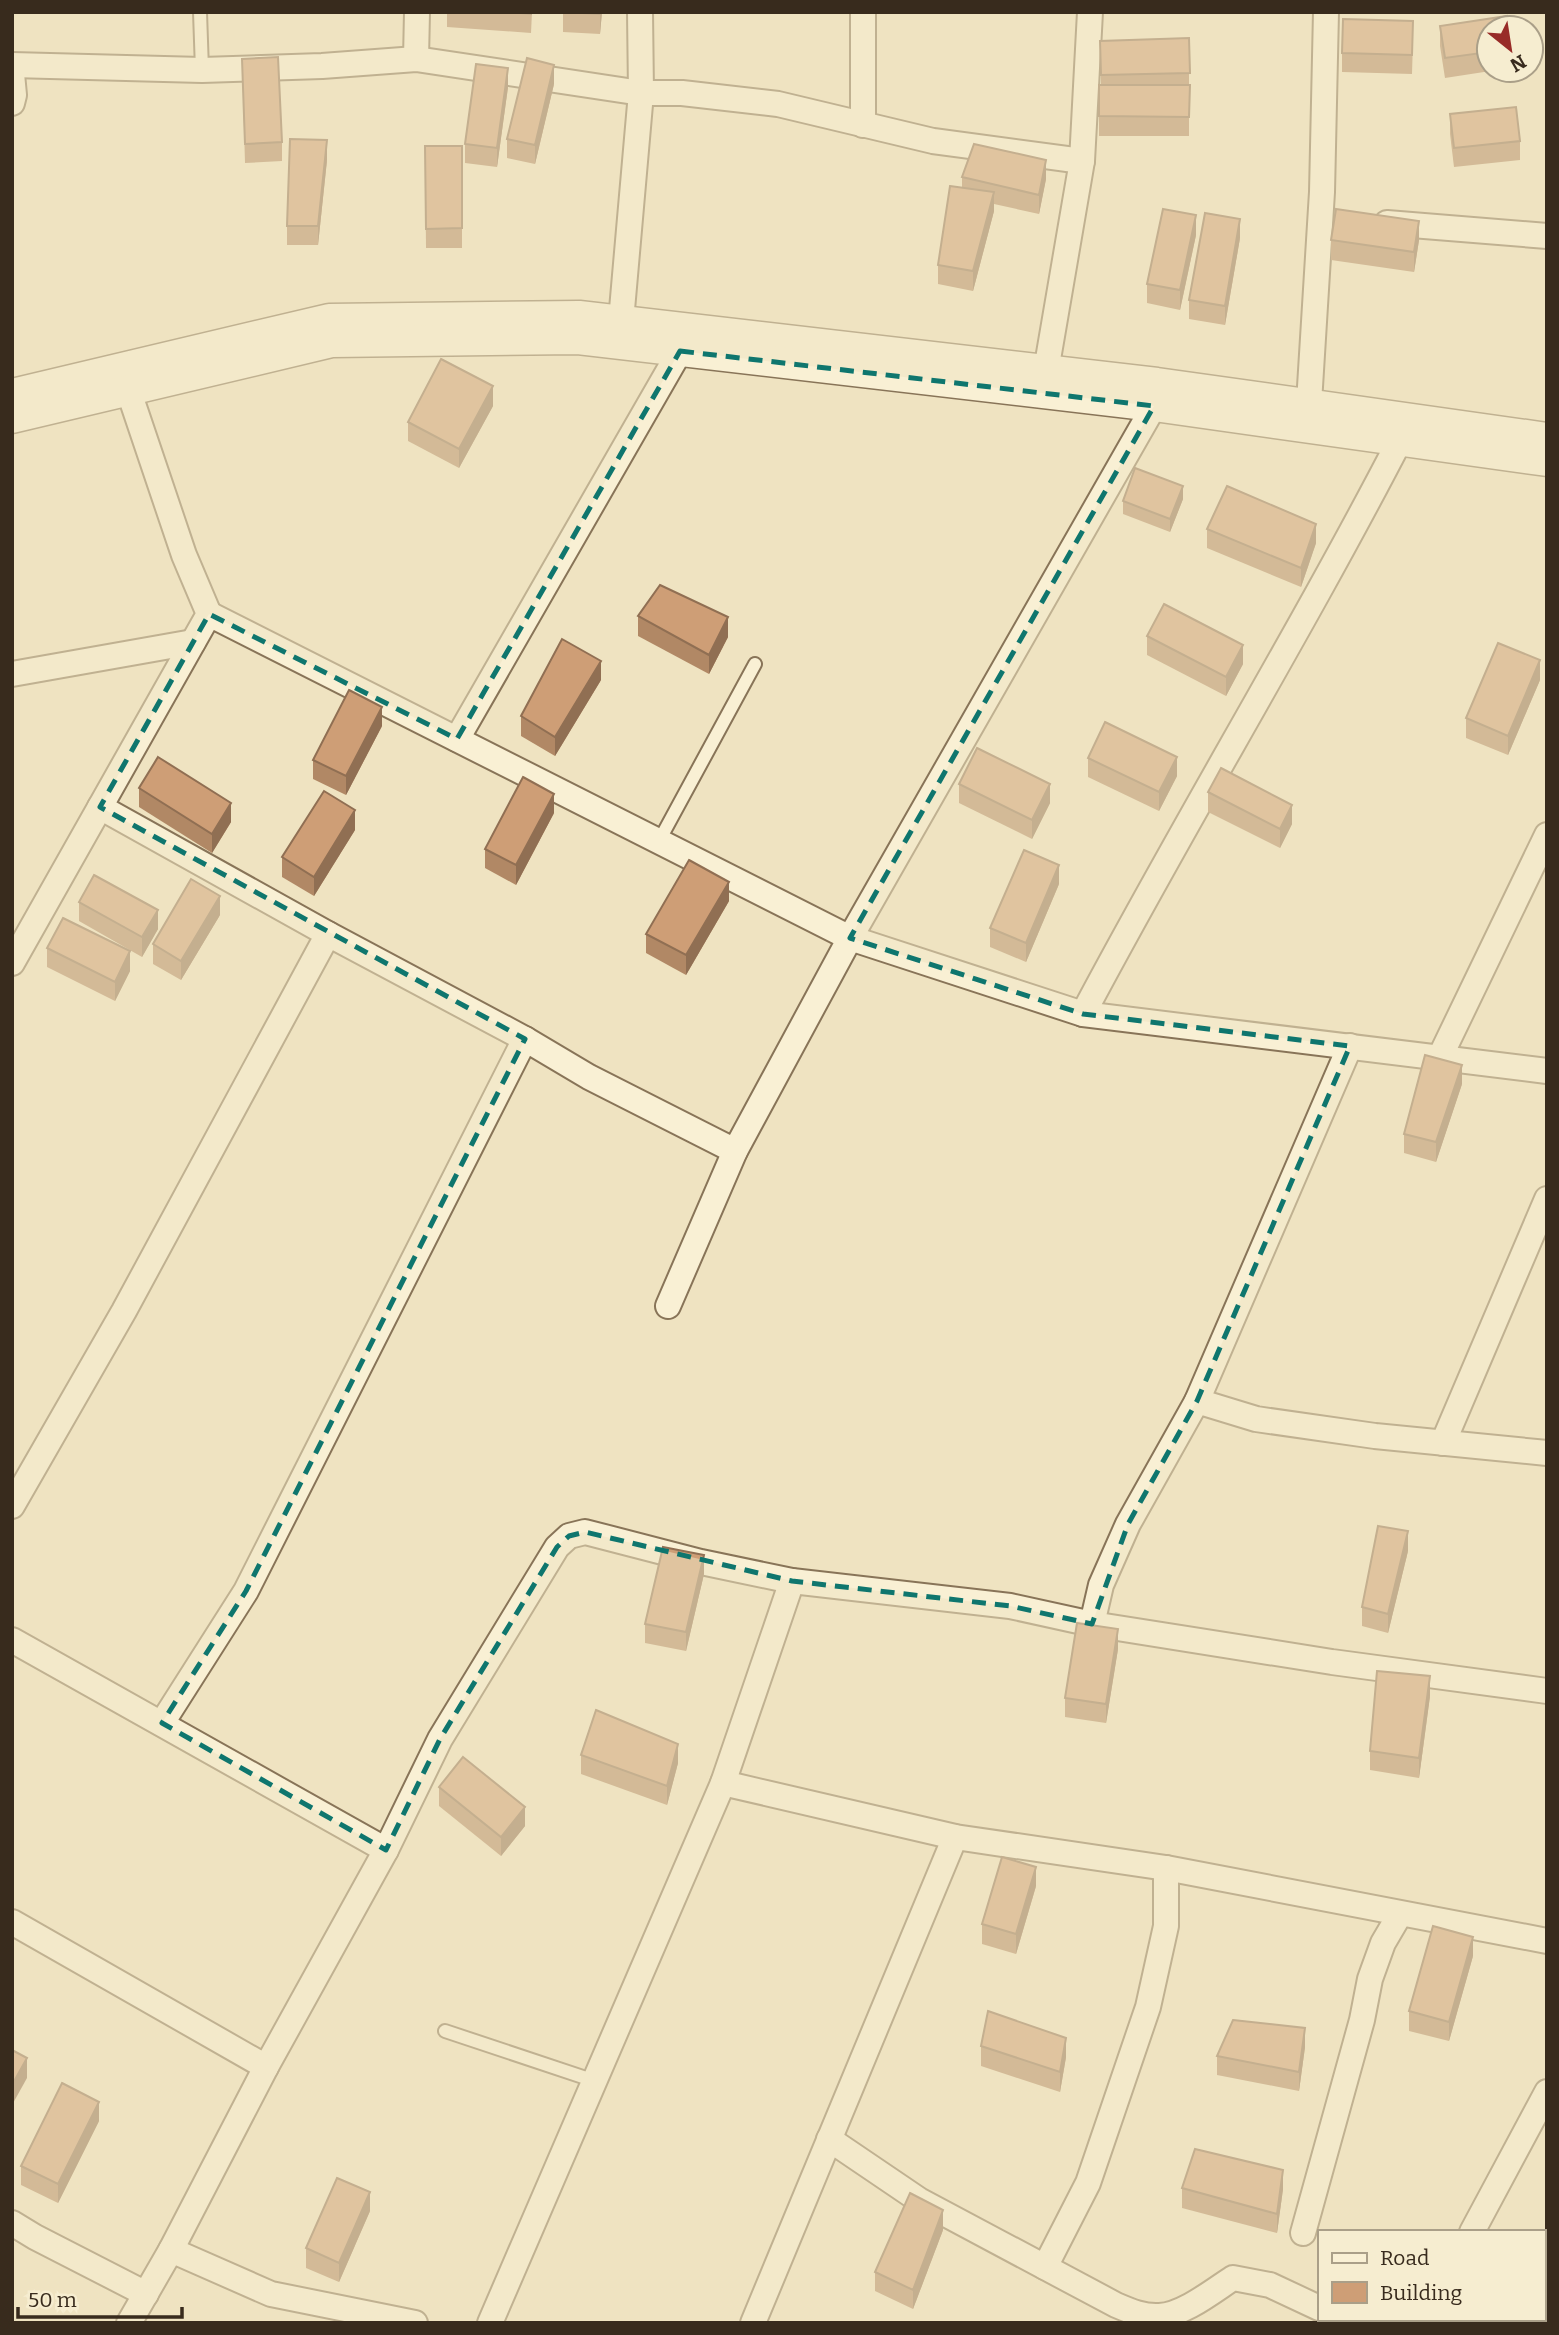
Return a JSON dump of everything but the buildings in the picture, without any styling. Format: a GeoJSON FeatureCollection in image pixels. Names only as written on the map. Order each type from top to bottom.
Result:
{"type":"FeatureCollection","features":[{"type":"Feature","properties":{"kind":"street"},"geometry":{"type":"LineString","coordinates":[[416,59],[417,12]]}},
{"type":"Feature","properties":{"kind":"street"},"geometry":{"type":"LineString","coordinates":[[621,321],[641,93],[640,12]]}},
{"type":"Feature","properties":{"kind":"street"},"geometry":{"type":"LineString","coordinates":[[863,12],[863,125]]}},
{"type":"Feature","properties":{"kind":"street"},"geometry":{"type":"LineString","coordinates":[[1046,372],[1082,161],[1090,12]]}},
{"type":"Feature","properties":{"kind":"street"},"geometry":{"type":"LineString","coordinates":[[1309,403],[1320,218],[1326,12]]}},
{"type":"Feature","properties":{"kind":"street"},"geometry":{"type":"LineString","coordinates":[[12,65],[202,70],[322,66],[416,59],[641,93],[682,93],[778,104],[933,141],[1082,161]]}},
{"type":"Feature","properties":{"kind":"street"},"geometry":{"type":"LineString","coordinates":[[12,74],[12,103]]}},
{"type":"Feature","properties":{"kind":"street"},"geometry":{"type":"LineString","coordinates":[[1320,218],[1547,236]]}},
{"type":"Feature","properties":{"kind":"street"},"geometry":{"type":"LineString","coordinates":[[12,394],[329,319],[579,316],[1309,403],[1402,419],[1547,438]]}},
{"type":"Feature","properties":{"kind":"street"},"geometry":{"type":"LineString","coordinates":[[12,418],[332,342],[578,339],[1154,406],[1547,461]]}},
{"type":"Feature","properties":{"kind":"street"},"geometry":{"type":"LineString","coordinates":[[457,739],[680,351]]}},
{"type":"Feature","properties":{"kind":"street"},"geometry":{"type":"LineString","coordinates":[[128,389],[184,555],[209,614],[850,938],[1083,1014],[1547,1071]]}},
{"type":"Feature","properties":{"kind":"street"},"geometry":{"type":"LineString","coordinates":[[668,1306],[736,1152],[850,938],[1154,406]]}},
{"type":"Feature","properties":{"kind":"street"},"geometry":{"type":"LineString","coordinates":[[1083,1014],[1148,892],[1354,528],[1399,442]]}},
{"type":"Feature","properties":{"kind":"street"},"geometry":{"type":"LineString","coordinates":[[12,963],[209,614]]}},
{"type":"Feature","properties":{"kind":"street"},"geometry":{"type":"LineString","coordinates":[[12,674],[193,642]]}},
{"type":"Feature","properties":{"kind":"street"},"geometry":{"type":"LineString","coordinates":[[100,807],[328,934],[525,1039],[589,1077],[736,1152]]}},
{"type":"Feature","properties":{"kind":"street"},"geometry":{"type":"LineString","coordinates":[[1440,1057],[1547,835]]}},
{"type":"Feature","properties":{"kind":"street"},"geometry":{"type":"LineString","coordinates":[[12,1506],[124,1311],[328,934]]}},
{"type":"Feature","properties":{"kind":"street"},"geometry":{"type":"LineString","coordinates":[[162,1723],[246,1591],[525,1039]]}},
{"type":"Feature","properties":{"kind":"street"},"geometry":{"type":"LineString","coordinates":[[1092,1624],[1101,1585],[1128,1524],[1197,1401],[1350,1046]]}},
{"type":"Feature","properties":{"kind":"street"},"geometry":{"type":"LineString","coordinates":[[1443,1443],[1547,1199]]}},
{"type":"Feature","properties":{"kind":"street"},"geometry":{"type":"LineString","coordinates":[[1197,1401],[1256,1419],[1375,1436],[1547,1453]]}},
{"type":"Feature","properties":{"kind":"street"},"geometry":{"type":"LineString","coordinates":[[129,2323],[386,1850],[440,1739],[557,1547],[569,1536],[585,1532],[701,1562],[792,1581],[1010,1606],[1092,1624],[1332,1662],[1547,1691]]}},
{"type":"Feature","properties":{"kind":"street"},"geometry":{"type":"LineString","coordinates":[[490,2323],[723,1783],[792,1581]]}},
{"type":"Feature","properties":{"kind":"street"},"geometry":{"type":"LineString","coordinates":[[12,1640],[386,1850]]}},
{"type":"Feature","properties":{"kind":"street"},"geometry":{"type":"LineString","coordinates":[[723,1783],[954,1837],[1166,1868],[1547,1941]]}},
{"type":"Feature","properties":{"kind":"street"},"geometry":{"type":"LineString","coordinates":[[753,2323],[954,1837]]}},
{"type":"Feature","properties":{"kind":"street"},"geometry":{"type":"LineString","coordinates":[[1045,2267],[1088,2183],[1148,2007],[1166,1926],[1166,1868]]}},
{"type":"Feature","properties":{"kind":"street"},"geometry":{"type":"LineString","coordinates":[[1303,2233],[1362,2020],[1370,1979],[1383,1943],[1400,1914]]}},
{"type":"Feature","properties":{"kind":"street"},"geometry":{"type":"LineString","coordinates":[[12,1922],[266,2067]]}},
{"type":"Feature","properties":{"kind":"street"},"geometry":{"type":"LineString","coordinates":[[1473,2230],[1547,2092]]}},
{"type":"Feature","properties":{"kind":"street"},"geometry":{"type":"LineString","coordinates":[[829,2139],[919,2200],[1116,2305],[1138,2314],[1161,2316],[1193,2305],[1233,2278],[1270,2285],[1318,2308]]}},
{"type":"Feature","properties":{"kind":"street"},"geometry":{"type":"LineString","coordinates":[[12,2223],[146,2294]]}},
{"type":"Feature","properties":{"kind":"street"},"geometry":{"type":"LineString","coordinates":[[171,2250],[271,2294],[415,2323]]}},
{"type":"Feature","properties":{"kind":"lane"},"geometry":{"type":"LineString","coordinates":[[200,12],[202,70]]}},
{"type":"Feature","properties":{"kind":"lane"},"geometry":{"type":"LineString","coordinates":[[659,841],[755,664]]}},
{"type":"Feature","properties":{"kind":"lane"},"geometry":{"type":"LineString","coordinates":[[445,2031],[595,2081]]}},
{"type":"Feature","properties":{"kind":"highlighted area"},"geometry":{"type":"Polygon","coordinates":[[[680,351],[1154,406],[850,938],[1083,1014],[1350,1046],[1197,1401],[1128,1524],[1092,1624],[1010,1606],[792,1581],[585,1532],[569,1536],[557,1547],[440,1739],[386,1850],[162,1723],[246,1591],[525,1039],[100,807],[209,614],[457,739],[680,351]]]}}]}
